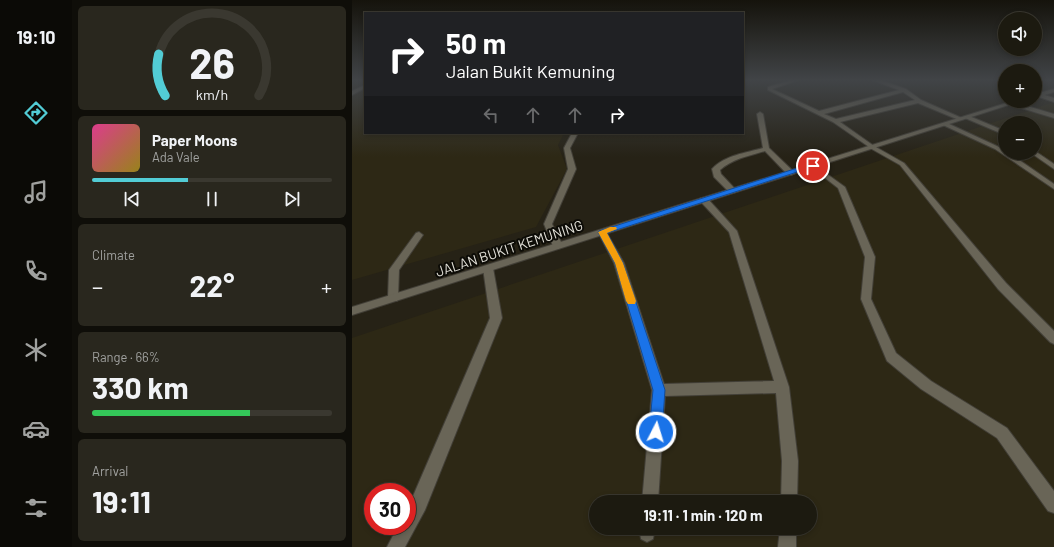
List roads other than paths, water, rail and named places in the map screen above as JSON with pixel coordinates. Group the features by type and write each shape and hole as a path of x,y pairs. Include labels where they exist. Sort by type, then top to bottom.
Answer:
{"street":[{"path":"804,106 835,121 872,147 902,164 1002,286 1054,339"},
{"path":"820,113 847,106"},
{"path":"835,121 900,106"},
{"path":"931,106 998,130"},
{"name":"JALAN BUKIT KEMUNING","path":"352,311 998,107"},
{"path":"1031,108 1054,116"},
{"path":"760,114 766,149 791,173"},
{"path":"945,124 997,148 1054,187"},
{"path":"558,246 548,224 572,169 567,148 575,134"},
{"path":"733,191 717,175 716,169 720,164 766,149"},
{"path":"1042,159 1054,167"},
{"path":"813,166 841,187 870,257 866,299 891,357 926,385 1002,433 1054,505"},
{"path":"704,200 733,231 782,387 790,461 788,495"},
{"path":"602,232 619,263 659,390 651,495"},
{"path":"393,298 394,270 419,235"},
{"path":"396,547 419,504 496,318 488,268"},
{"path":"659,390 782,387"},
{"path":"787,547 788,535"}]}
